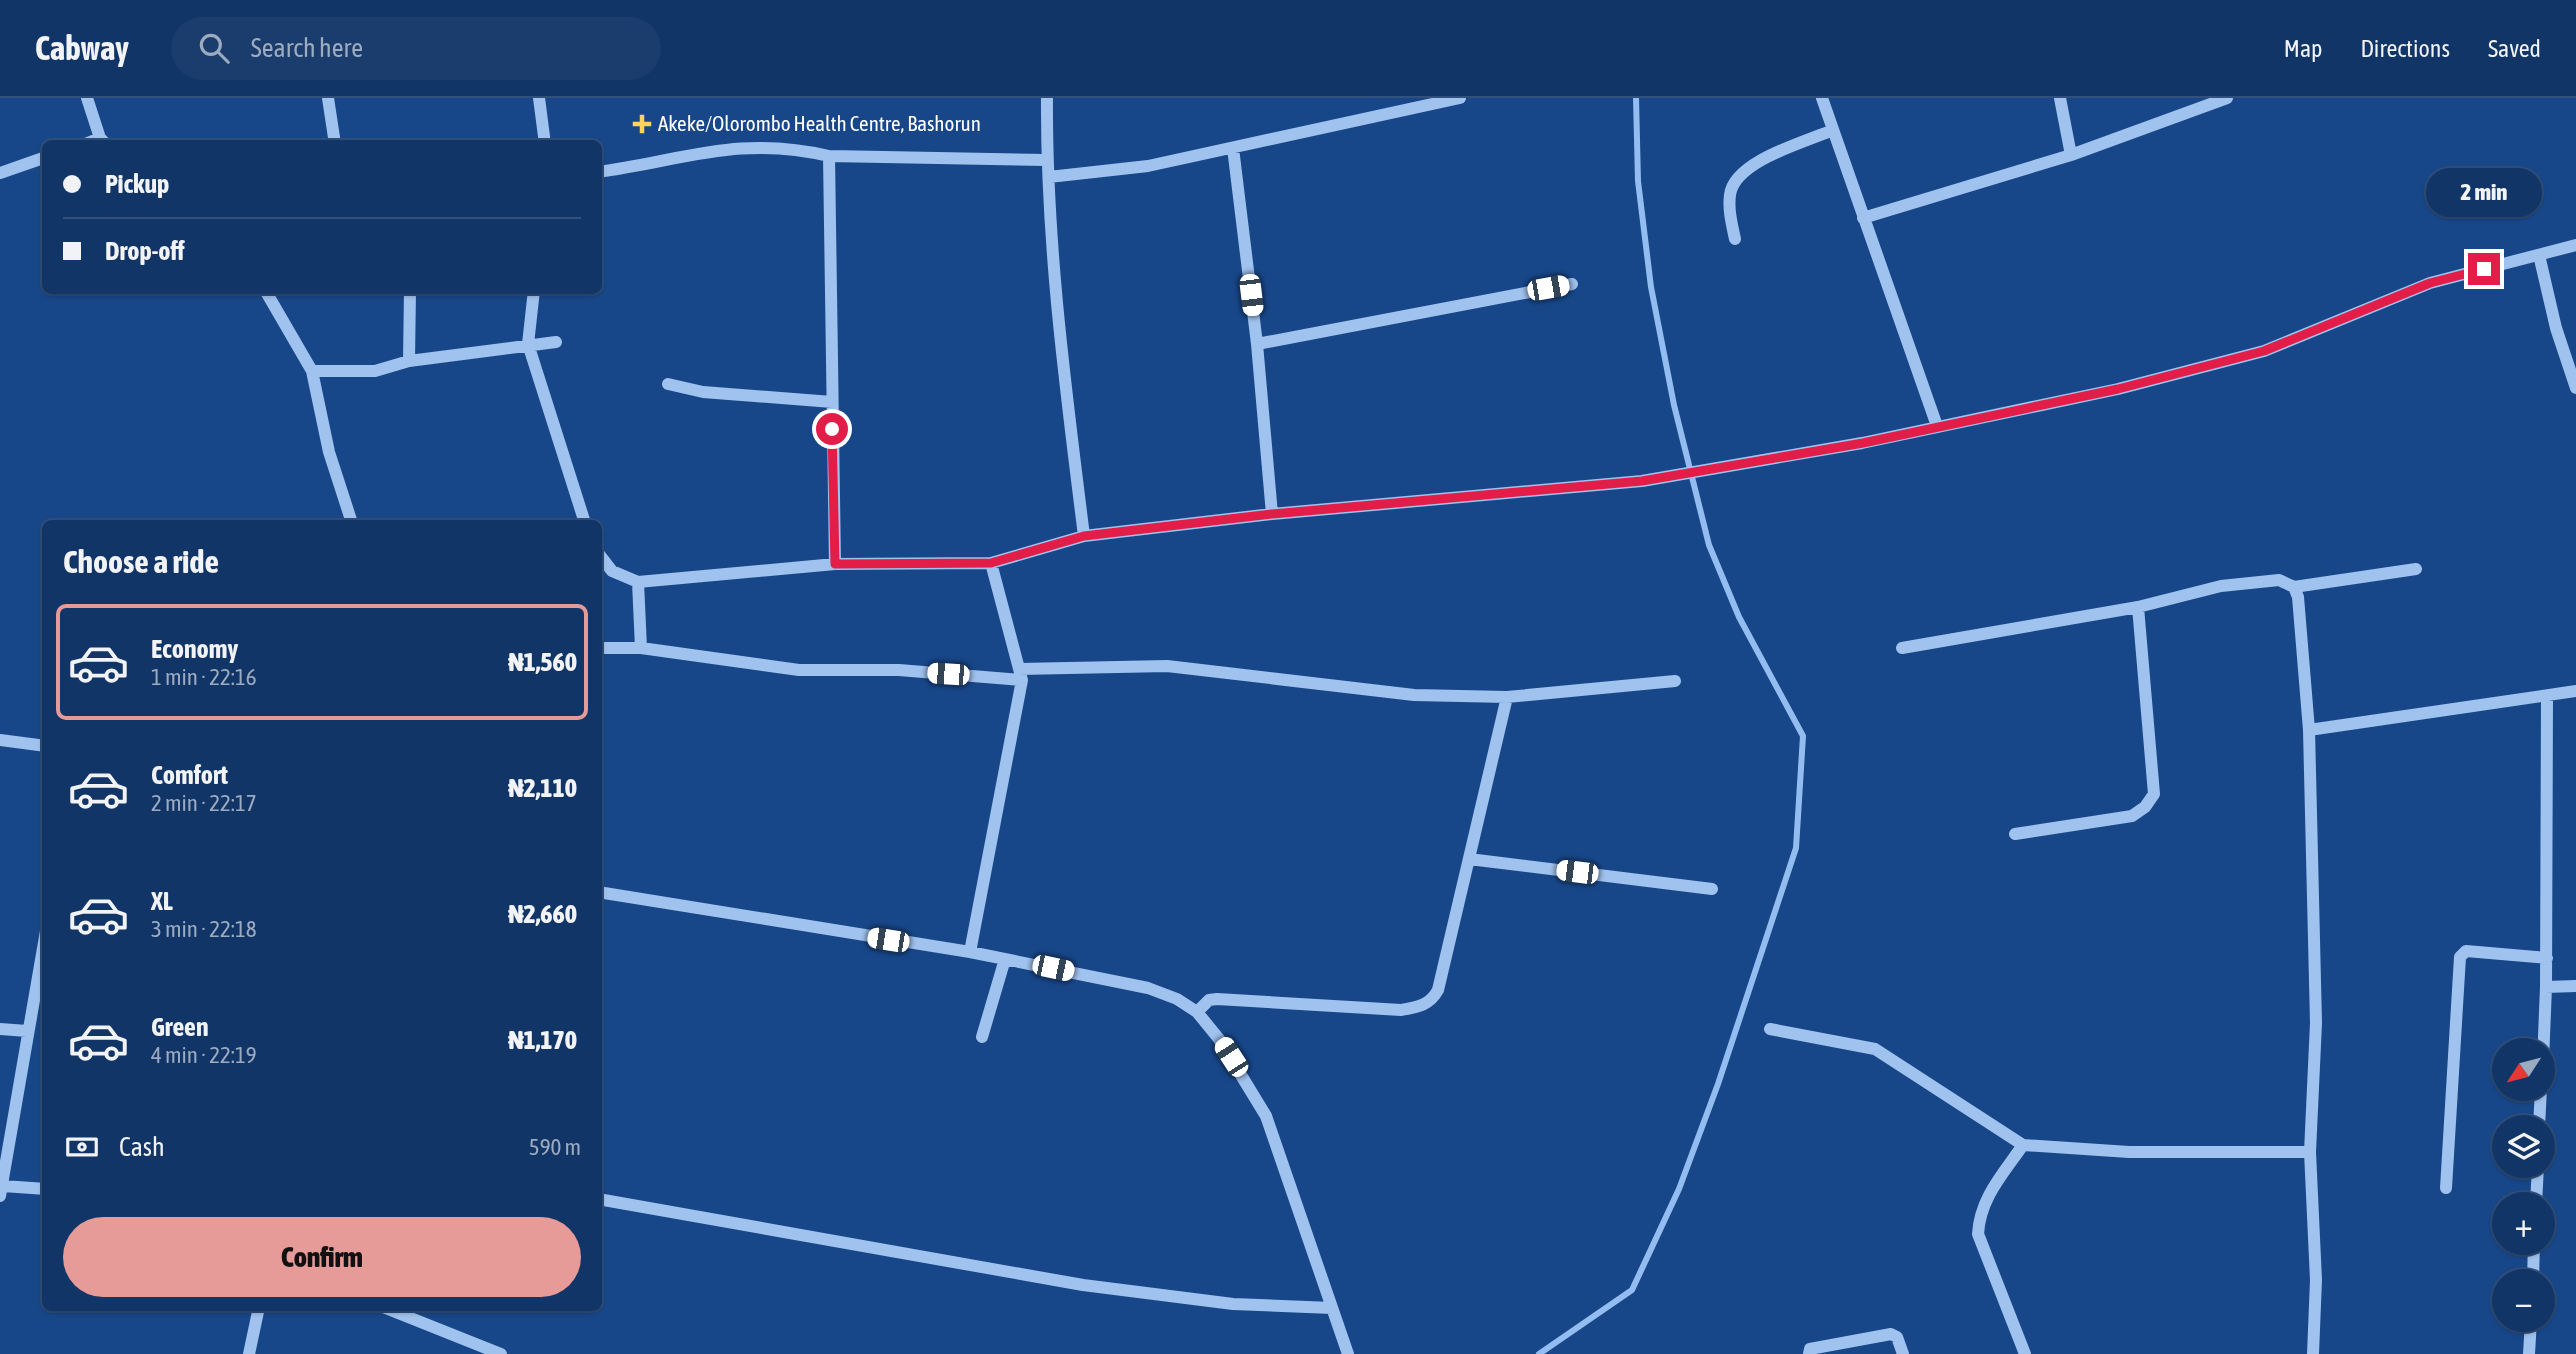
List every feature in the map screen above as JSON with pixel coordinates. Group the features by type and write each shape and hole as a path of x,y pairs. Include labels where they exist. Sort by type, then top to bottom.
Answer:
{"street":[{"path":"87,98 103,140"},
{"path":"328,98 334,140"},
{"path":"539,98 544,140"},
{"path":"1047,98 1046,160 1066,392 1084,536"},
{"path":"1049,177 1148,166 1460,98"},
{"path":"1822,98 1937,426"},
{"path":"2060,98 2071,155"},
{"path":"1863,218 2071,155 2227,98"},
{"path":"1735,239 1729,212 1730,192 1740,174 1759,161 1833,130"},
{"path":"602,171 736,147 795,148 829,156 1046,160"},
{"path":"1233,148 1257,344 1272,514"},
{"path":"829,156 835,564"},
{"path":"0,173 42,158"},
{"path":"602,559 612,571 638,582 835,564 991,563 1084,536 1272,514 1642,481 1863,443 2118,389 2264,351 2430,283 2576,245"},
{"path":"2539,255 2556,328 2576,388"},
{"path":"1257,344 1572,284"},
{"path":"267,294 312,371 329,452 351,520"},
{"path":"409,361 410,294"},
{"path":"534,294 528,344 584,520"},
{"path":"312,371 375,371 409,361 556,342"},
{"path":"668,384 716,393 832,402"},
{"path":"970,952 1021,675 991,563"},
{"path":"1902,649 2138,607 2221,586 2279,580 2294,587 2416,569"},
{"path":"638,582 641,648"},
{"path":"2294,587 2298,597 2309,730 2316,1023 2310,1152 2316,1280 2313,1354"},
{"path":"2015,834 2132,816 2145,807 2154,794 2138,607"},
{"path":"602,648 641,648 799,670 898,670 1021,675 1167,666 1414,695 1507,697 1675,681"},
{"path":"2309,730 2547,698 2576,691"},
{"path":"1197,1012 1209,1000 1217,999 1401,1010 1426,1004 1438,990 1507,697"},
{"path":"2544,1038 2547,958 2547,698"},
{"path":"0,740 42,745"},
{"path":"1469,859 1712,889"},
{"path":"602,893 970,952 1148,988 1177,999 1197,1012 1219,1039 1266,1116 1348,1354"},
{"path":"2446,1188 2460,957 2466,951 2547,958"},
{"path":"42,952 1,1191 42,1189"},
{"path":"982,1037 1005,959"},
{"path":"2546,987 2576,986"},
{"path":"0,1029 27,1031"},
{"path":"1770,1029 1875,1049 2023,1145 2129,1152 2310,1152"},
{"path":"2023,1145 1986,1198 1979,1217 1978,1234 2025,1354"},
{"path":"602,1200 1083,1285 1233,1304 1332,1308"},
{"path":"249,1354 257,1311"},
{"path":"392,1311 486,1351 501,1354"},
{"path":"2529,1354 2530,1332"},
{"path":"1809,1354 1810,1349 1891,1334 1897,1337 1903,1354"}],"waterway":[{"path":"1539,1354 1632,1290 1679,1189 1718,1084 1796,848 1803,736 1739,617 1709,545 1674,405 1651,287 1638,181 1636,98"}],"place":[{"name":"Akeke/Olorombo Health Centre, Bashorun","path":"642,124"}],"route":[{"path":"832,429 835,564 991,563 1084,536 1272,514 1642,481 1863,443 2118,389 2264,351 2346,315 2430,283 2484,269"}]}
